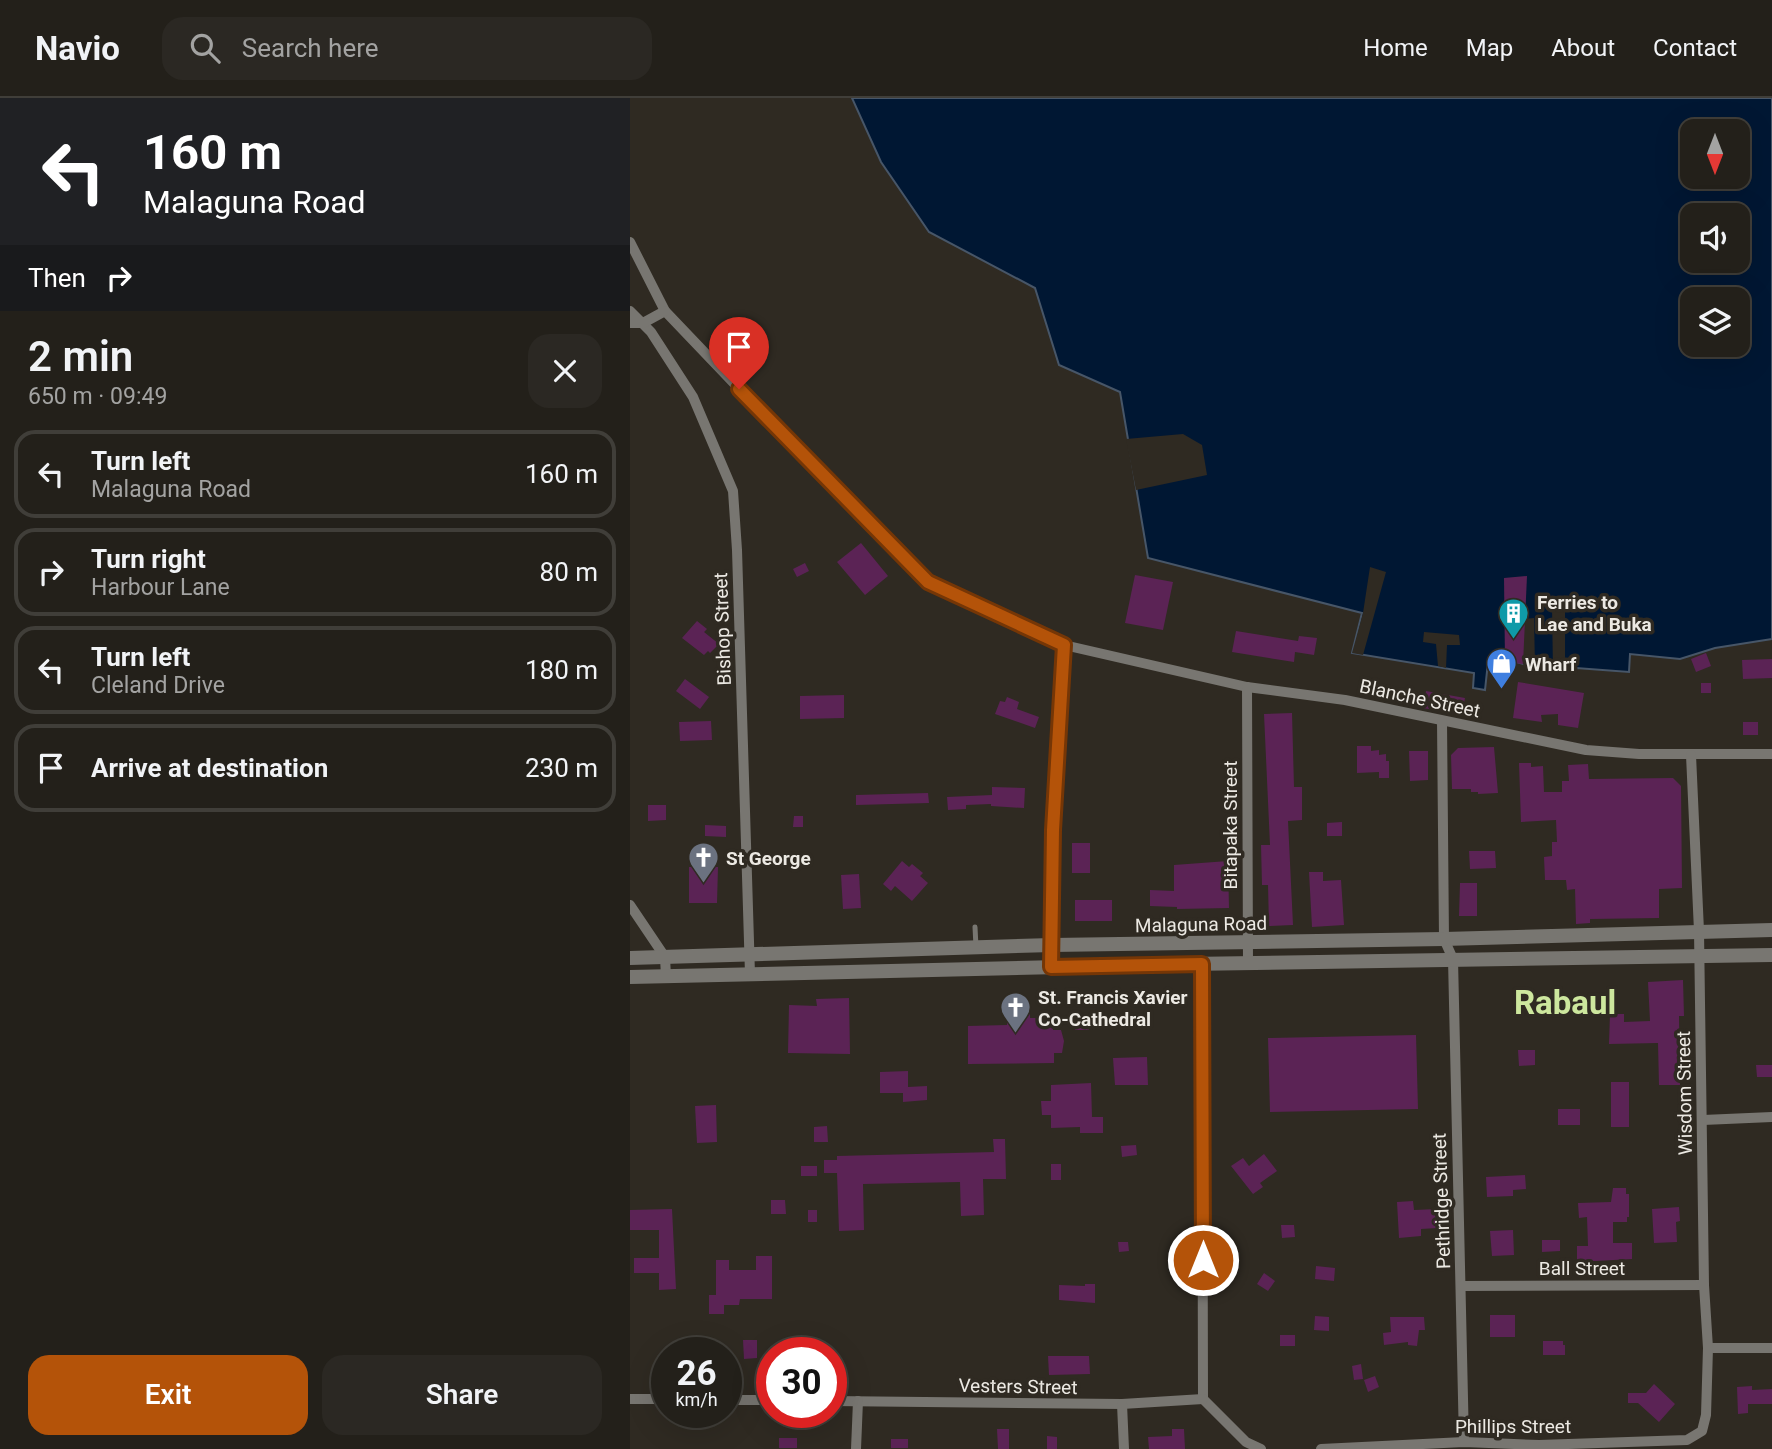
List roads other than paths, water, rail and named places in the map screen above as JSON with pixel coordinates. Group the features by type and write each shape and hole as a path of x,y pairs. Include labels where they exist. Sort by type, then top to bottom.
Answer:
{"street":[{"name":"Blanche Street","path":"630,242 665,311 928,582 1064,645 1247,687 1345,700 1586,750 1691,755 1772,754"},
{"name":"Bishop Street","path":"630,311 643,323 693,397 733,491 738,564 750,974"},
{"path":"630,323 643,323 665,311"},
{"path":"1051,967 1053,830 1064,645"},
{"name":"Bitapaka Street","path":"1247,687 1248,963"},
{"path":"1442,721 1444,939 1453,959"},
{"name":"Wisdom Street","path":"1691,755 1699,931 1704,1285 1709,1348 1706,1415 1702,1431"},
{"path":"630,905 665,957 666,977"},
{"name":"Malaguna Road","path":"630,958 1052,945 1444,939 1772,930"},
{"name":"Malaguna Road","path":"630,977 1453,959 1772,955"},
{"name":"Pethridge Street","path":"1453,959 1464,1442"},
{"path":"1202,964 1203,1399 1246,1441 1261,1449"},
{"path":"1703,1120 1772,1117"},
{"name":"Ball Street","path":"1461,1286 1704,1285"},
{"path":"1709,1348 1772,1348"},
{"path":"630,1399 651,1399"},
{"name":"Vesters Street","path":"847,1401 1122,1404 1203,1399"},
{"path":"856,1449 858,1401"},
{"path":"1122,1404 1124,1449"},
{"name":"Phillips Street","path":"1321,1449 1464,1442 1539,1445 1687,1440 1702,1431"}],"lane":[{"path":"975,927 976,947"}],"water":[{"path":"852,98 1772,98 1772,639 1715,648 1680,659 1630,654 1629,672 1576,668 1547,671 1513,661 1488,662 1485,690 1473,688 1474,673 1352,653 1362,613 1148,558 1120,392 1059,365 1035,288 929,232 881,162"}],"place":[{"name":"Ferries to Lae and Buka","path":"1514,640"},
{"name":"Wharf","path":"1502,691"},
{"name":"St George","path":"703,885"},
{"name":"St. Francis Xavier Co-Cathedral","path":"1015,1035"}],"district":[{"name":"Rabaul","path":"1565,1002"}]}
